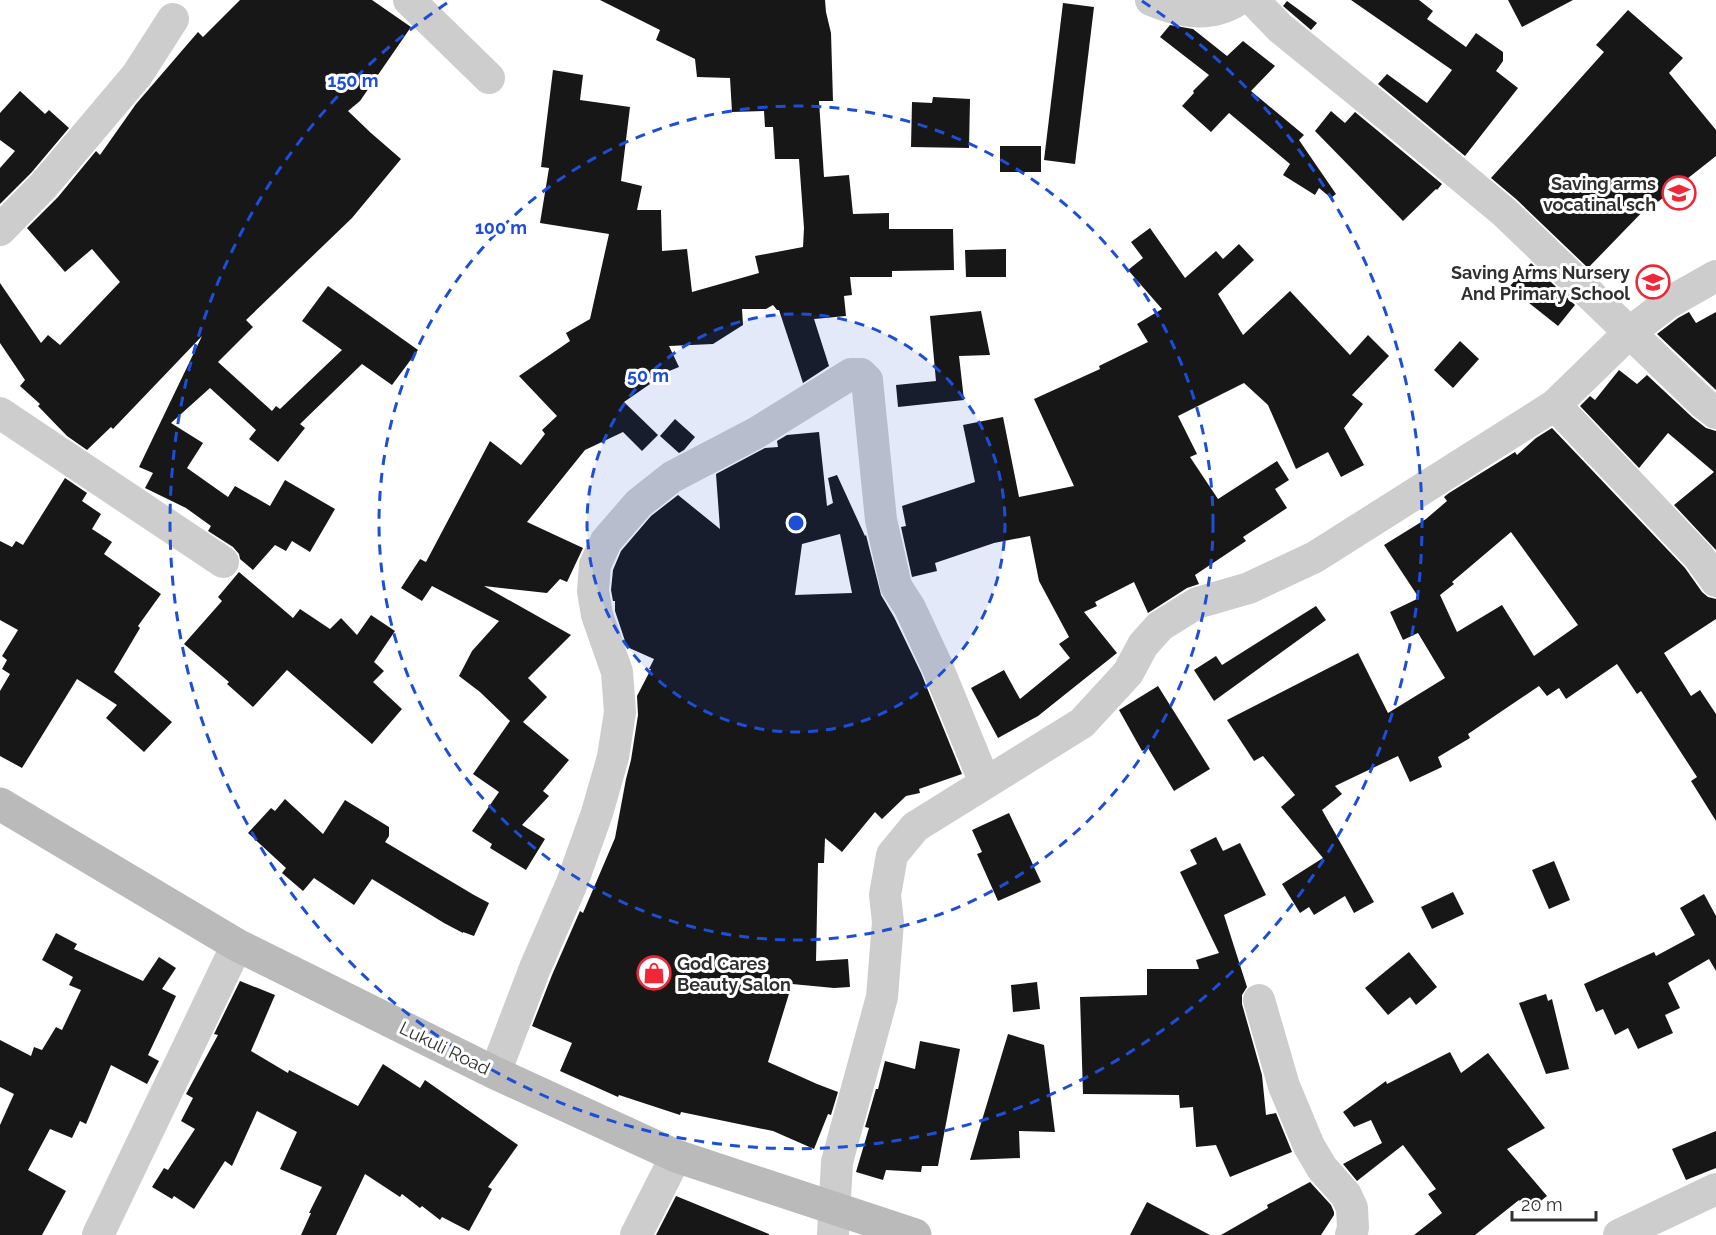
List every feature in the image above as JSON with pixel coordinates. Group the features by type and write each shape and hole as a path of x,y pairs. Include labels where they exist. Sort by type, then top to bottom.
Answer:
{"street":[{"path":"409,0 489,78"},
{"path":"1151,0 1170,8 1209,12 1228,7 1238,0"},
{"path":"1253,0 1280,28 1504,212 1703,403 1716,412"},
{"path":"0,230 44,184 138,75 173,19"},
{"path":"834,1222 837,1162 882,998 888,922 885,895 892,855 915,827 1082,723 1128,673 1143,645 1160,626 1197,603 1249,588 1315,557 1555,405 1629,333 1668,303 1716,276"},
{"path":"495,1073 535,968 573,883 613,757 620,712 617,672 597,615 593,591 595,565 606,541 639,503 672,477 756,433 851,374 861,374 867,380 881,520 896,586 910,608 985,783"},
{"path":"1555,405 1699,557 1716,581"},
{"path":"0,413 223,562"},
{"name":"Lukuli Road","path":"0,804 237,945 495,1073 676,1156 834,1222 915,1235"},
{"path":"98,1235 237,945"},
{"path":"1259,1000 1284,1086 1309,1146 1322,1168 1346,1195 1352,1208 1351,1235"},
{"path":"636,1235 676,1156"},
{"path":"1619,1235 1716,1189"}],"building":[{"path":"240,0 372,0 411,27 360,101 348,111 401,159 352,218 246,320 253,327 218,362 272,411 276,406 280,409 342,350 302,321 328,286 418,350 392,385 362,364 300,424 305,428 278,462 249,439 256,430 210,388 171,423 203,443 187,468 228,497 235,486 270,506 285,480 335,509 310,552 292,541 286,551 275,545 253,570 240,559 233,547 208,531 211,526 186,508 145,488 153,473 139,467 202,336 113,429 111,427 87,450 67,436 38,406 40,404 20,386 25,380 0,343 0,283 41,343 48,335 60,345 120,282 92,249 65,272 27,228 58,197 96,151 100,155 136,104 198,32 203,37"},
{"path":"600,0 825,0 831,33 833,101 819,101 824,177 849,175 853,214 889,213 889,229 953,229 954,270 892,271 892,277 850,277 852,295 844,296 846,316 814,319 829,366 803,383 779,310 773,305 766,309 742,309 743,325 713,344 669,346 679,367 647,380 650,384 624,402 658,435 642,451 623,432 585,450 527,522 583,548 567,582 560,579 547,593 484,586 571,635 528,678 547,697 523,722 569,760 543,791 549,796 522,825 545,839 526,870 490,848 492,844 472,831 499,792 473,774 510,721 480,692 459,676 472,651 499,621 432,586 422,601 401,588 420,559 426,562 490,441 521,465 545,434 542,430 557,416 519,376 570,341 566,333 590,319 609,234 540,223 549,168 541,167 553,70 583,75 580,100 630,107 621,181 642,186 637,210 661,210 662,251 687,249 692,292 759,273 755,256 803,247 804,228 799,159 775,159 773,127 765,127 764,111 732,112 730,78 697,77 695,59 656,40 660,30"},
{"path":"1351,0 1419,0 1433,11 1427,19 1466,47 1476,33 1503,52 1503,61 1496,71 1518,88 1465,156 1378,84 1387,74 1427,103 1452,70"},
{"path":"1508,0 1573,0 1522,27"},
{"path":"1287,1 1317,23 1311,30 1283,6"},
{"path":"1063,3 1094,7 1075,164 1044,160"},
{"path":"1628,10 1683,58 1669,73 1716,130 1716,156 1654,205 1652,202 1588,268 1491,178 1604,52 1596,45"},
{"path":"1170,25 1193,29 1227,56 1243,41 1275,66 1251,91 1304,135 1299,140 1336,194 1331,198 1319,188 1315,195 1283,175 1290,164 1229,113 1211,132 1182,106 1209,75 1160,37"},
{"path":"20,91 45,114 49,110 69,128 31,173 0,204 0,168 15,151 0,140 0,113"},
{"path":"933,97 970,99 969,148 911,147 912,102 932,103"},
{"path":"1331,111 1345,123 1355,112 1442,184 1403,221 1315,131"},
{"path":"1000,146 1041,146 1041,172 1000,172"},
{"path":"1150,228 1185,278 1216,251 1223,259 1239,244 1254,260 1218,294 1243,335 1290,291 1350,355 1368,335 1389,356 1352,395 1363,404 1344,428 1364,465 1341,477 1328,452 1296,469 1268,405 1244,383 1178,416 1197,454 1190,457 1218,499 1277,461 1289,480 1275,489 1287,508 1243,537 1246,541 1195,575 1199,584 1187,588 1148,613 1134,582 1095,602 1097,606 1084,612 1117,653 1038,716 998,738 971,688 1004,670 1020,699 1070,658 1059,644 1069,637 1039,581 1030,536 994,543 935,563 937,571 912,577 901,527 906,526 902,506 975,482 963,425 1003,417 1019,497 1074,486 1034,399 1100,369 1099,366 1148,342 1137,324 1162,309 1128,270 1143,258 1131,242"},
{"path":"1006,249 1006,277 966,277 965,250"},
{"path":"1531,263 1575,305 1558,326 1509,287"},
{"path":"981,311 990,355 959,356 964,400 898,407 896,385 936,381 930,316"},
{"path":"1689,312 1696,323 1716,312 1716,390 1657,334"},
{"path":"1460,341 1479,359 1453,388 1434,370"},
{"path":"1619,370 1637,384 1647,375 1692,417 1706,428 1716,431 1716,550 1674,505 1714,472 1668,433 1639,468 1580,406 1590,396 1595,400"},
{"path":"675,419 695,437 679,453 660,436"},
{"path":"1552,428 1685,568 1702,592 1716,599 1716,619 1664,653 1691,696 1700,690 1716,714 1716,821 1691,781 1697,777 1641,691 1637,694 1617,664 1566,699 1559,688 1547,696 1539,686 1468,734 1470,738 1438,757 1442,767 1410,782 1398,756 1335,786 1342,794 1322,810 1374,902 1354,913 1345,896 1314,915 1309,907 1300,913 1282,884 1323,858 1281,807 1295,795 1263,756 1254,761 1227,720 1358,653 1388,713 1445,678 1418,633 1403,640 1390,612 1419,598 1384,545 1426,519 1447,501 1444,497 1449,493 1515,452 1517,455 1536,438","holes":["1511,532 1578,625 1534,656 1502,605 1457,632 1440,595"]},
{"path":"819,432 827,506 833,503 828,478 837,475 866,535 881,595 921,673 962,774 919,789 920,793 906,796 882,819 875,812 842,852 825,838 824,863 818,863 816,961 848,959 850,987 834,988 792,984 768,1062 838,1092 831,1115 828,1114 814,1149 773,1131 681,1112 680,1115 619,1095 618,1097 560,1071 572,1043 532,1026 580,911 583,913 615,838 638,715 637,696 654,659 627,647 615,611 615,601 613,601 611,590 613,570 621,551 651,516 678,495 720,529 716,474 765,448 778,447 777,441 787,435","holes":["840,534 852,593 795,595 802,544"]},
{"path":"65,478 87,493 82,501 101,514 92,529 112,542 104,554 161,594 138,626 140,628 114,672 172,722 144,752 106,718 117,705 77,679 22,768 0,756 0,691 10,674 2,669 7,660 2,656 18,630 0,620 0,541 12,547 16,541 23,545"},
{"path":"239,572 293,618 300,609 330,629 341,618 357,635 371,615 395,631 374,662 384,671 373,682 402,709 372,744 287,670 253,707 227,684 229,682 184,644 222,601 218,597"},
{"path":"1316,606 1326,620 1214,701 1194,670 1216,656 1222,665"},
{"path":"1158,686 1210,769 1174,791 1148,748 1142,751 1119,710"},
{"path":"285,799 323,834 345,800 389,827 389,836 385,842 489,903 474,936 444,923 372,879 354,905 314,878 303,891 282,873 286,868 248,833 271,808 275,811"},
{"path":"1009,813 1041,882 998,901 977,854 982,852 972,830"},
{"path":"1216,837 1223,851 1240,843 1266,895 1224,915 1247,987 1242,995 1242,1004 1262,1075 1266,1115 1276,1113 1292,1152 1230,1177 1216,1145 1196,1147 1193,1107 1180,1108 1179,1095 1083,1094 1080,997 1147,995 1147,969 1199,969 1196,960 1219,953 1180,872 1197,864 1190,850"},
{"path":"1554,861 1570,900 1549,909 1532,870"},
{"path":"1453,892 1464,914 1432,929 1421,907"},
{"path":"1704,894 1716,916 1716,971 1709,959 1668,983 1680,1008 1665,1015 1673,1033 1638,1049 1628,1028 1615,1035 1603,1009 1596,1012 1584,984 1654,952 1656,956 1695,935 1680,908"},
{"path":"56,933 77,944 74,949 143,981 159,957 176,968 162,989 176,996 148,1055 159,1061 147,1084 111,1065 86,1124 80,1121 72,1138 50,1129 28,1170 66,1191 42,1235 0,1235 0,1125 14,1094 0,1087 0,1040 31,1056 34,1047 42,1050 56,1027 62,1030 81,990 69,985 73,977 42,960"},
{"path":"1409,952 1437,987 1416,1005 1410,997 1388,1015 1365,988"},
{"path":"240,981 275,995 251,1051 288,1073 289,1070 358,1106 383,1064 420,1088 425,1080 518,1145 488,1187 492,1189 469,1231 442,1217 440,1220 422,1206 420,1208 402,1194 400,1197 365,1174 336,1235 301,1235 322,1187 280,1169 297,1132 257,1111 232,1166 225,1161 194,1209 174,1196 172,1199 152,1187 164,1168 168,1170 195,1129 181,1121 193,1098 186,1094 218,1035 214,1034"},
{"path":"1037,982 1040,1009 1013,1012 1011,985"},
{"path":"1546,994 1548,1001 1552,999 1569,1069 1546,1074 1519,1003"},
{"path":"1008,1034 1044,1045 1055,1132 1019,1131 1020,1158 970,1160"},
{"path":"920,1041 960,1049 938,1166 922,1166 921,1172 886,1170 883,1180 856,1172 869,1128 865,1127 885,1061 915,1069"},
{"path":"1450,1052 1461,1073 1488,1053 1545,1128 1507,1149 1547,1196 1528,1211 1519,1200 1475,1235 1414,1235 1442,1213 1428,1194 1436,1189 1403,1145 1357,1181 1343,1164 1382,1143 1371,1120 1354,1127 1343,1112 1386,1081 1387,1084"},
{"path":"1716,1131 1716,1168 1686,1180 1672,1149"},
{"path":"1310,1182 1331,1205 1334,1212 1321,1235 1221,1235 1268,1208 1267,1205"},
{"path":"676,1196 769,1234 769,1235 656,1235"},
{"path":"1147,1202 1210,1235 1130,1235"}],"place":[{"name":"Saving arms vocatinal sch","path":"1679,193"},
{"name":"Saving Arms Nursery And Primary School","path":"1653,282"},
{"name":"God Cares Beauty Salon","path":"654,973"}]}
